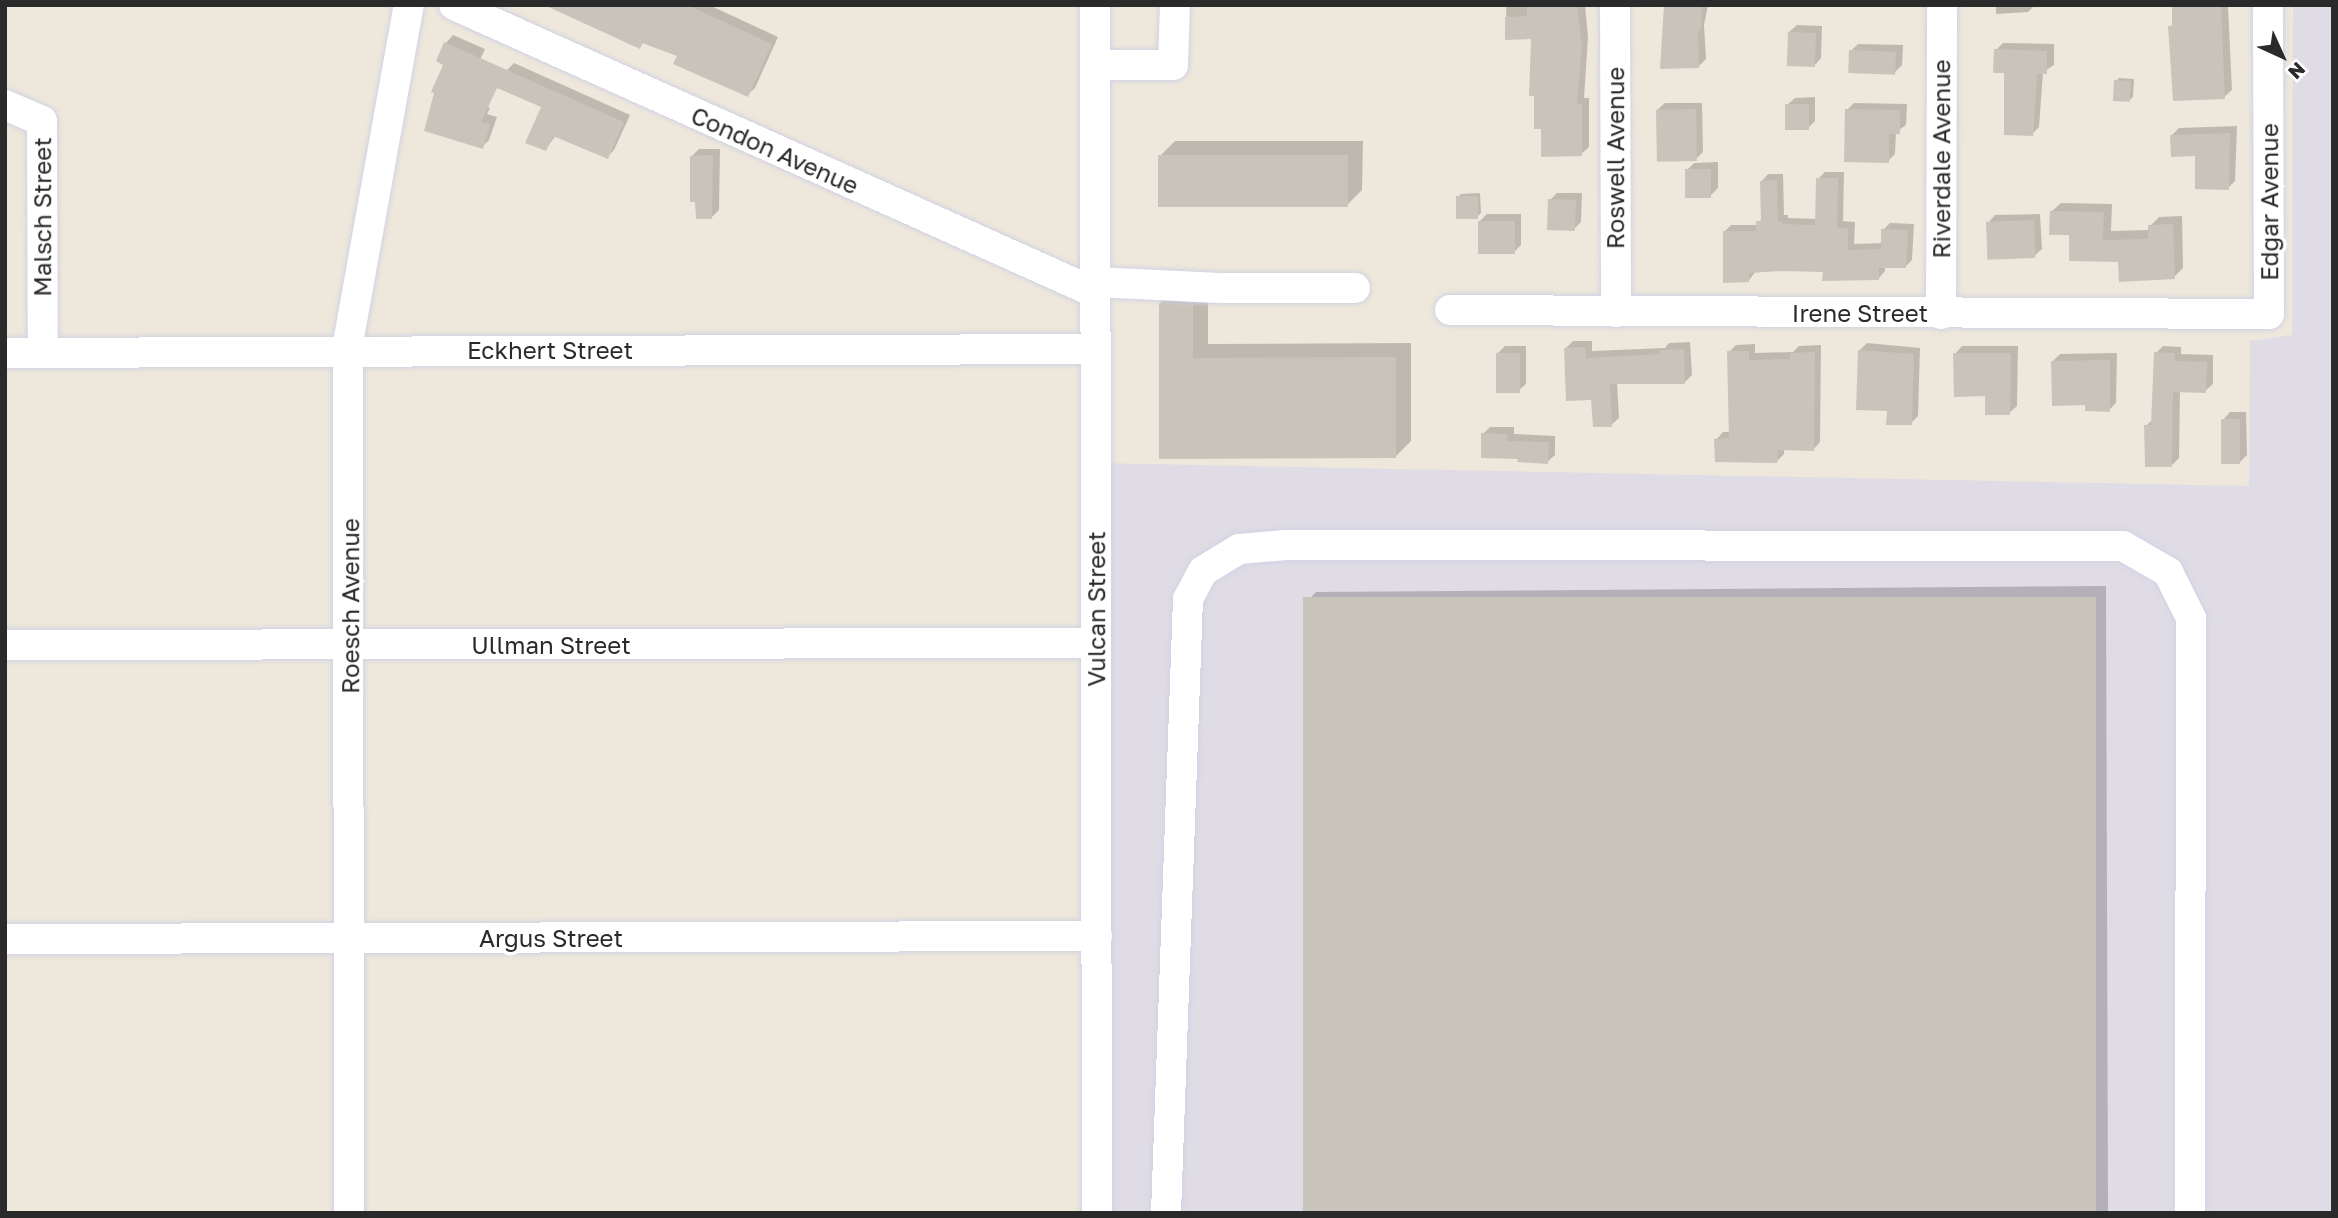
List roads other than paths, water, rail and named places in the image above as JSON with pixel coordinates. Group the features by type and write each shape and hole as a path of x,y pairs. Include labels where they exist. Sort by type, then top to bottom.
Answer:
{"street":[{"name":"Roesch Avenue","path":"349,1213 351,939 348,351 409,5"},
{"name":"Condon Avenue","path":"454,5 1096,288"},
{"name":"Vulcan Street","path":"1095,5 1097,1213"},
{"path":"1095,65 1173,65 1175,5"},
{"name":"Roswell Avenue","path":"1615,5 1616,312"},
{"name":"Riverdale Avenue","path":"1941,314 1942,5"},
{"name":"Edgar Avenue","path":"2268,5 2269,314"},
{"name":"Malsch Street","path":"5,105 42,121 43,353"},
{"path":"1096,288 1355,289"},
{"name":"Irene Street","path":"1450,310 2269,314"},
{"name":"Eckhert Street","path":"5,353 1096,349"},
{"path":"1166,1213 1188,599 1203,571 1239,549 1286,545 2123,546 2168,572 2191,618 2190,1213"},
{"name":"Ullman Street","path":"5,645 1096,643"},
{"name":"Argus Street","path":"5,939 1097,936"}]}
